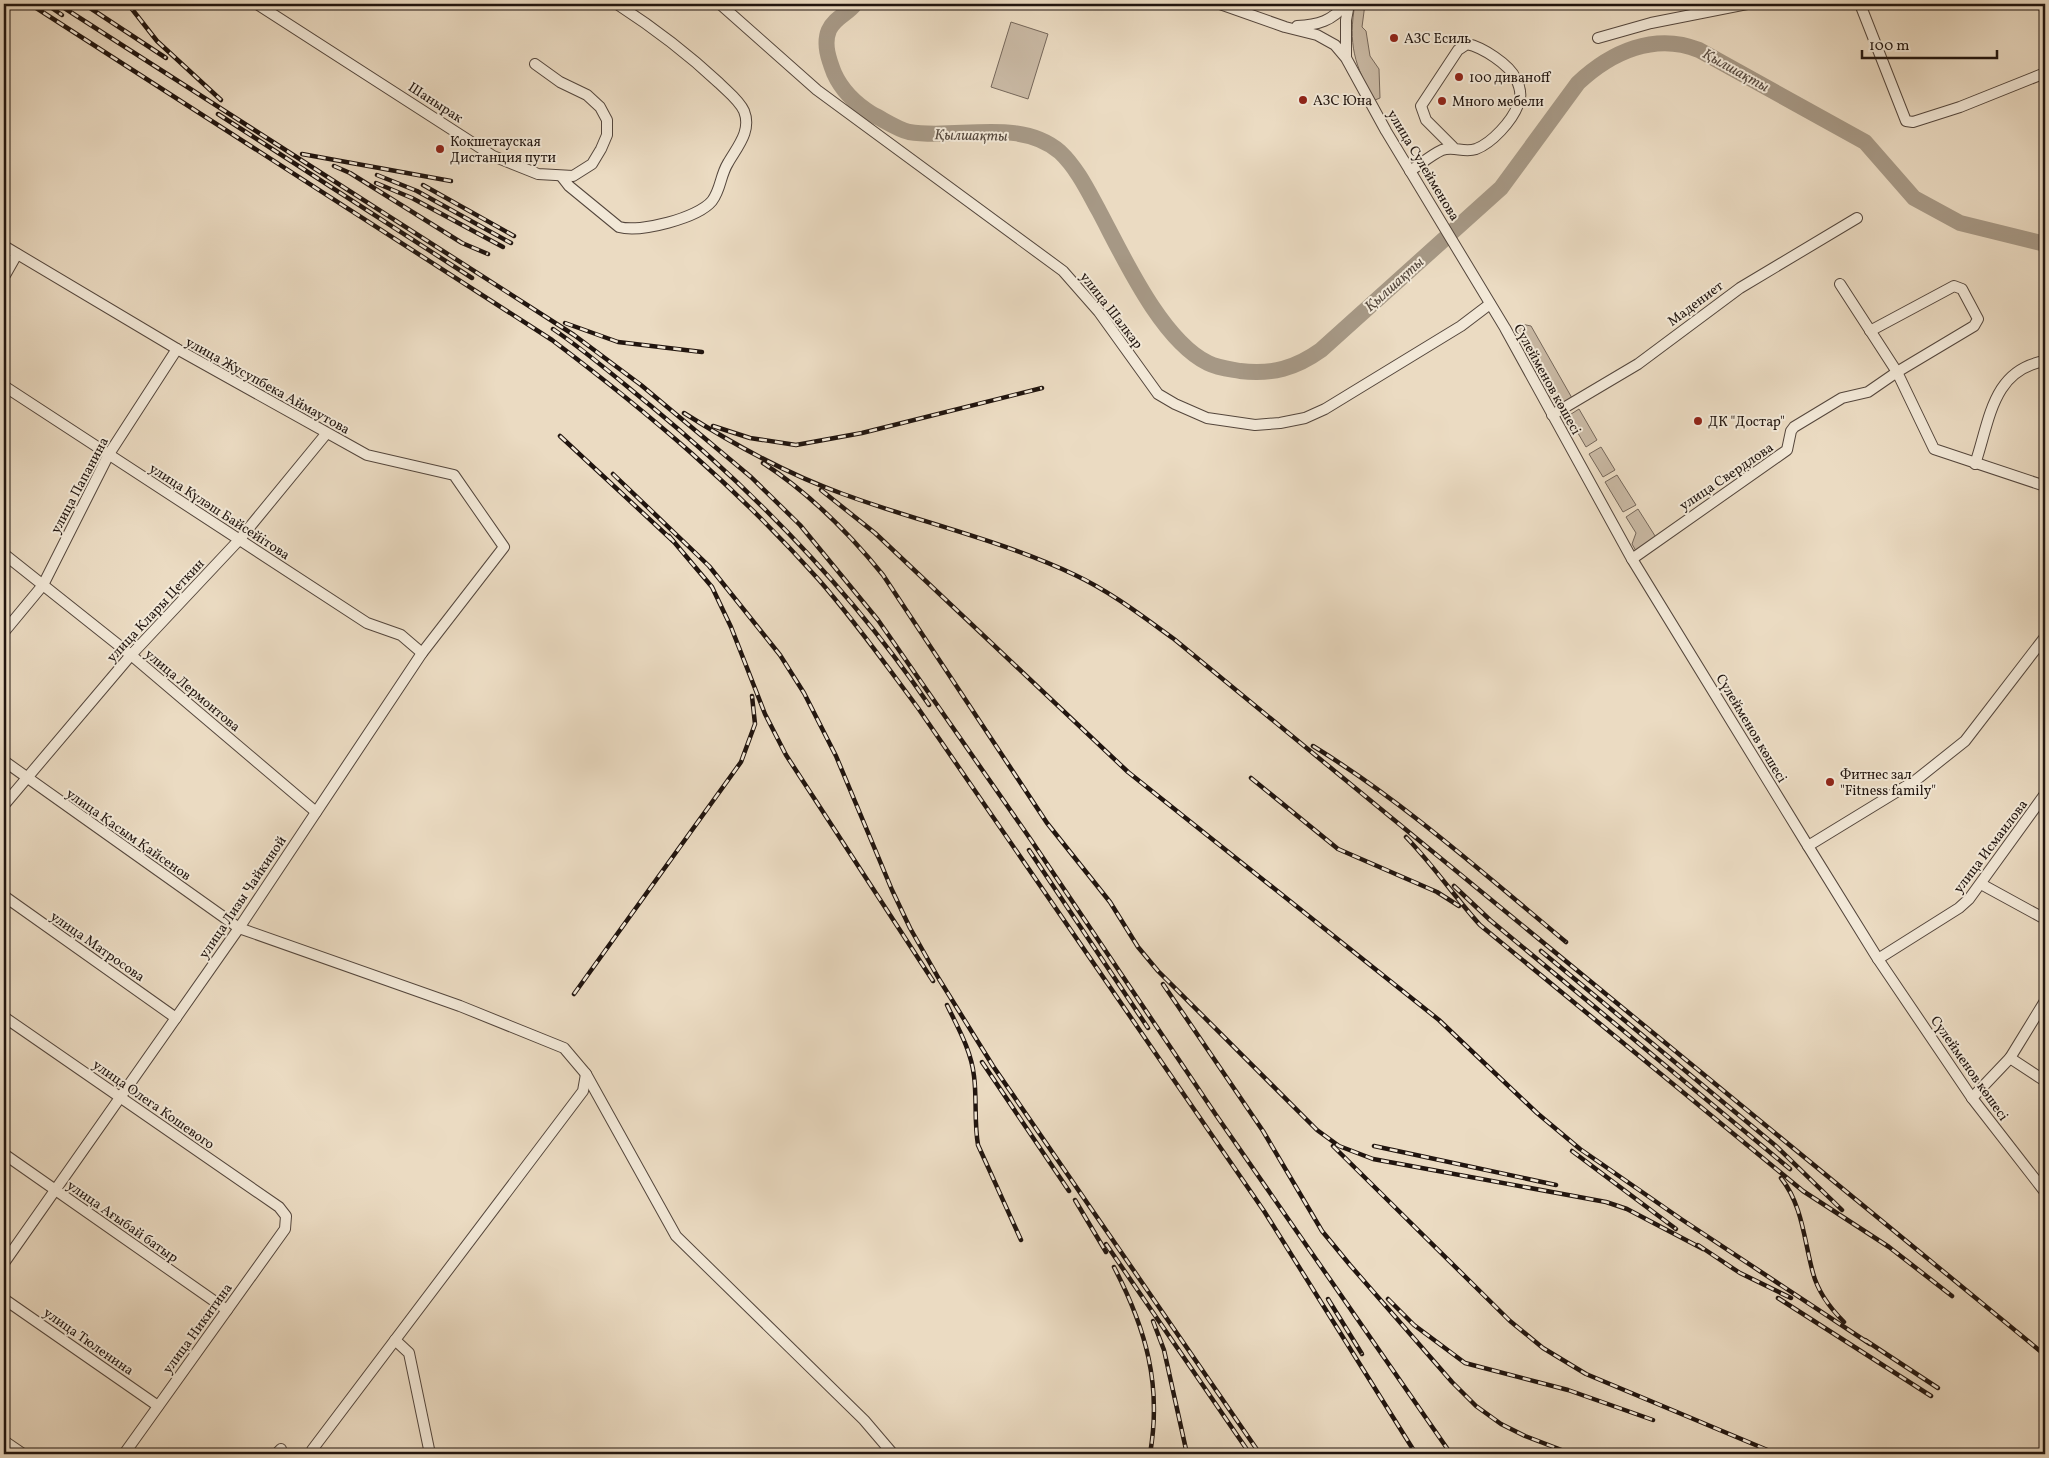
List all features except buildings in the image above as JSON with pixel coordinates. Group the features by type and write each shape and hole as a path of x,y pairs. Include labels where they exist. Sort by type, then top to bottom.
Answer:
{"street":[{"name":"Шанырак","path":"257,4 493,156 523,170 562,177 580,173 592,164 601,149 607,135 607,120 600,107 587,95 560,82 535,64"},
{"path":"562,177 569,186 619,227 634,229 680,218 702,210 712,201 720,189 723,171 745,133 745,115 736,100 687,53 661,32 617,4"},
{"name":"улица Шалкар","path":"720,4 817,90 1063,270 1099,312 1158,394 1206,418 1255,425 1280,423 1304,418 1325,409 1461,326 1490,304"},
{"path":"1220,4 1285,27 1317,35 1328,41 1346,58"},
{"path":"1285,27 1308,26 1327,21 1347,4"},
{"path":"1346,58 1347,4"},
{"path":"1598,38 1651,23 1747,4"},
{"path":"1860,4 1906,121 1913,122 1960,107 2045,73"},
{"path":"2043,4 2045,10"},
{"path":"1410,171 1434,154 1453,147 1470,150 1488,142 1497,134 1513,113 1520,96 1515,77 1509,70 1481,50 1467,44 1458,50 1421,106 1426,120 1453,147"},
{"name":"улица Сулейменова","path":"1346,58 1410,171 1464,260"},
{"name":"Мадениет","path":"1552,414 1638,364 1740,288 1857,218"},
{"name":"улица Жусупбека Аймаутова","path":"4,246 176,350 367,455 454,474 504,547"},
{"path":"4,277 17,254"},
{"name":"Сүлейменов көшесі","path":"1464,260 1632,559 1878,959 1972,1098 2045,1192"},
{"path":"1840,284 1897,372 1934,449 2045,486"},
{"name":"улица Свердлова","path":"1632,559 1787,450 1791,431 1794,427 1842,398 1868,392 1978,322 1977,316 1962,289 1954,286 1870,331"},
{"name":"улица Папанина","path":"4,632 43,585 109,454 176,350"},
{"path":"1975,464 2002,385 2021,368 2045,361"},
{"name":"улица Күләш Байсейітова","path":"4,386 366,623 401,635 422,653"},
{"name":"улица Клары Цеткин","path":"4,805 131,655 239,540 326,434"},
{"name":"улица Лизы Чайкиной","path":"4,1263 239,928 422,653 504,547"},
{"name":"улица Лермонтова","path":"4,554 131,655 316,812"},
{"path":"1808,846 1916,780 1965,741 2045,637"},
{"name":"улица Қасым Қайсенов","path":"4,761 239,928 460,1006 564,1048 586,1074 676,1236 864,1420 893,1454"},
{"name":"улица Исмаилова","path":"1878,959 1959,908 1981,884 2045,794"},
{"path":"1981,884 2045,919"},
{"name":"улица Матросова","path":"4,896 176,1018"},
{"path":"1972,1098 2010,1058 2045,1001"},
{"name":"улица Олега Кошевого","path":"4,1017 279,1207 286,1216"},
{"path":"2010,1058 2045,1081"},
{"path":"312,1450 583,1091 586,1074"},
{"name":"улица Ағыбай батыр","path":"4,1154 227,1310"},
{"name":"улица Никитина","path":"124,1454 285,1229 286,1216"},
{"name":"улица Тюленина","path":"4,1299 158,1406"},
{"path":"394,1340 409,1352 430,1454"},
{"path":"4,1441 22,1454"}],"shaded area":[{"path":"1355,4 1365,4 1362,27 1366,31 1370,56 1379,69 1380,98 1375,100 1362,76 1355,54 1352,30"},
{"path":"1011,22 1048,34 1028,99 991,87"},
{"path":"1521,324 1531,326 1572,398 1557,407 1515,330"},
{"path":"1579,409 1597,440 1586,447 1568,416"},
{"path":"1601,447 1615,470 1603,477 1589,454"},
{"path":"1617,475 1636,505 1623,512 1605,482"},
{"path":"1638,509 1657,539 1636,551 1632,544 1636,533 1626,517"}],"waterway":[{"name":"Қылшақты","path":"855,4 829,30 827,46 834,73 841,86 860,106 895,127 909,132 927,134 1007,132 1026,135 1044,141 1060,152 1082,180 1132,273 1159,317 1191,352 1208,363 1224,368 1252,372 1273,371 1293,366 1321,350 1501,188 1578,83 1605,62 1619,54 1650,44 1683,45 1699,50 1865,142 1914,198 1960,223 2045,244"}],"railway":[{"path":"30,4 552,340 624,396 692,453 788,546 845,611 918,708 1264,1211 1416,1454"},
{"path":"46,4 62,15"},
{"path":"58,4 574,335 641,385 751,477 800,525 878,620 1031,840 1216,1115 1451,1454"},
{"path":"84,4 166,58"},
{"path":"128,4 157,41 221,100"},
{"path":"218,114 472,278"},
{"path":"302,154 451,181"},
{"path":"334,166 350,173 462,243 488,254"},
{"path":"377,175 417,191 511,243"},
{"path":"376,183 412,198 503,247"},
{"path":"423,185 514,236"},
{"path":"565,323 618,342 702,352"},
{"path":"553,329 591,357 690,439 765,509 801,546 868,623 929,705"},
{"path":"713,426 750,438 796,445 862,433 1042,388"},
{"path":"684,413 741,447 801,477 872,504 989,541 1047,563 1088,582 1138,613 1174,639 2045,1355"},
{"path":"560,436 673,541"},
{"path":"763,463 828,514 883,575 1047,823 1110,902 1138,947 1158,971 1317,1130 1339,1146 1373,1159 1606,1202 1627,1209 1703,1249"},
{"path":"613,474 709,566 780,655 804,693 836,756 892,890 910,928 939,979 993,1066 1260,1454"},
{"path":"821,490 875,533 1128,772 1439,1020 1537,1113 1580,1149 1681,1219 1870,1344"},
{"path":"669,536 712,587 731,627 765,714 786,755 933,981"},
{"path":"574,994 741,762 755,724 752,696"},
{"path":"1313,746 1347,768 1411,815 1566,942"},
{"path":"1251,778 1338,849 1437,892 1459,906"},
{"path":"1406,837 1480,925 1803,1191 1889,1247 1952,1296"},
{"path":"1029,850 1148,1028"},
{"path":"1454,886 1490,920 1790,1169"},
{"path":"1541,951 1776,1146 1842,1210"},
{"path":"1163,984 1263,1131 1322,1231 1350,1265 1452,1382 1476,1406 1501,1424 1525,1436 1572,1454"},
{"path":"947,1005 963,1039 972,1066 975,1085 978,1145 1021,1240"},
{"path":"982,1062 1069,1191"},
{"path":"1333,1146 1510,1321 1543,1348 1586,1374 1777,1454"},
{"path":"1374,1146 1556,1185"},
{"path":"1572,1151 1676,1229"},
{"path":"1781,1178 1794,1200 1818,1287 1829,1305 1844,1322"},
{"path":"1075,1200 1106,1252"},
{"path":"1106,1244 1250,1454"},
{"path":"1698,1245 1740,1273 1791,1298"},
{"path":"1114,1267 1135,1313 1143,1335 1148,1358 1154,1404 1150,1454"},
{"path":"1778,1298 1931,1396"},
{"path":"1328,1299 1362,1354"},
{"path":"1388,1299 1414,1325 1465,1363 1568,1390 1653,1420"},
{"path":"1153,1321 1164,1350 1187,1454"},
{"path":"1865,1340 1938,1388"}],"place":[{"name":"АЗС Есиль","path":"1394,38"},
{"name":"100 диваноff","path":"1459,77"},
{"name":"АЗС Юна","path":"1303,100"},
{"name":"Много мебели","path":"1442,101"},
{"name":"Кокшетауская Дистанция пути","path":"440,149"},
{"name":"ДК \"Достар\"","path":"1698,421"},
{"name":"Фитнес зал \"Fitness family\"","path":"1830,782"}]}
